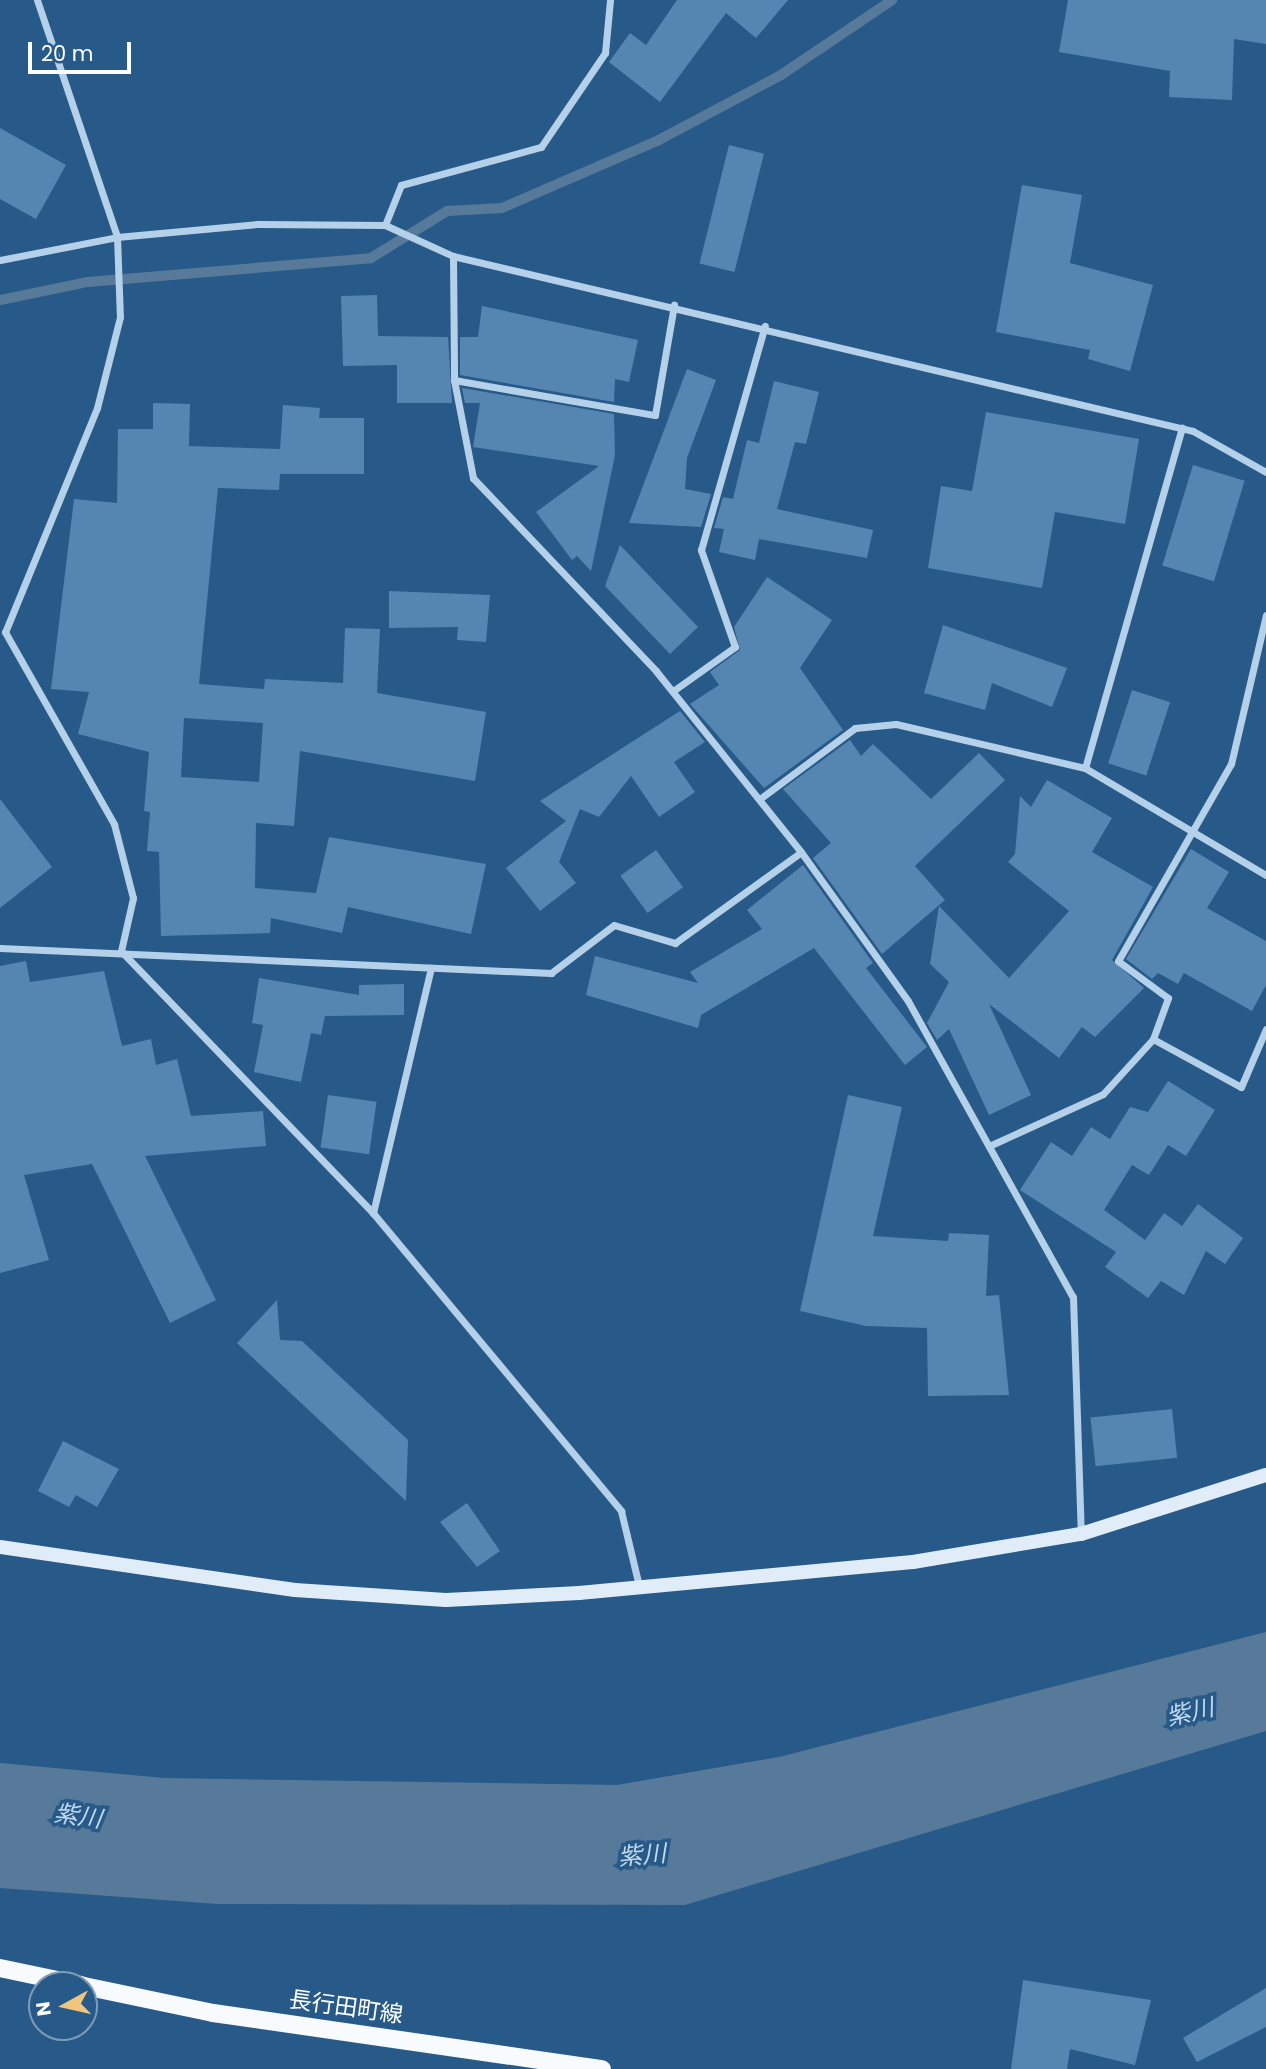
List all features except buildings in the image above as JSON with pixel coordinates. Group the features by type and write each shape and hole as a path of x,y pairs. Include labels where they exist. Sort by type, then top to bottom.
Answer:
{"main road":[{"name":"長行田町線","path":"0,1968 28,1974"},
{"name":"長行田町線","path":"98,1988 213,2013 602,2069"}],"street":[{"path":"37,0 117,237 120,317 97,408 5,632 114,824 132,898 121,951"},
{"path":"385,225 401,185 541,147 605,53 610,0"},
{"path":"0,260 117,237 258,224 385,225 453,256 765,326 1182,428 1266,472"},
{"path":"453,256 454,380 473,478 673,691 761,798 801,852 908,1001 1073,1297 1081,1534"},
{"path":"454,380 655,415 674,305"},
{"path":"673,691 735,647 701,550 765,326"},
{"path":"1085,768 1182,428"},
{"path":"989,1146 1103,1094 1153,1039 1168,998 1118,961 1231,764 1266,615"},
{"path":"761,798 855,728 896,724 1085,768 1266,875"},
{"path":"0,948 121,951 551,974 614,925 674,943 801,852"},
{"path":"121,951 373,1213 621,1511 639,1586"},
{"path":"373,1213 431,968"},
{"path":"1153,1039 1241,1087 1266,1029"},
{"path":"0,1547 295,1590 446,1600 913,1562 1081,1534 1266,1475"}],"water":[{"name":"紫川","path":"1266,1632 1266,1731 685,1905 218,1904 0,1888 0,1763 164,1778 617,1785 779,1757"}],"waterway":[{"path":"0,300 88,282 371,258 447,211 502,208 657,141 781,75 892,0"}]}
